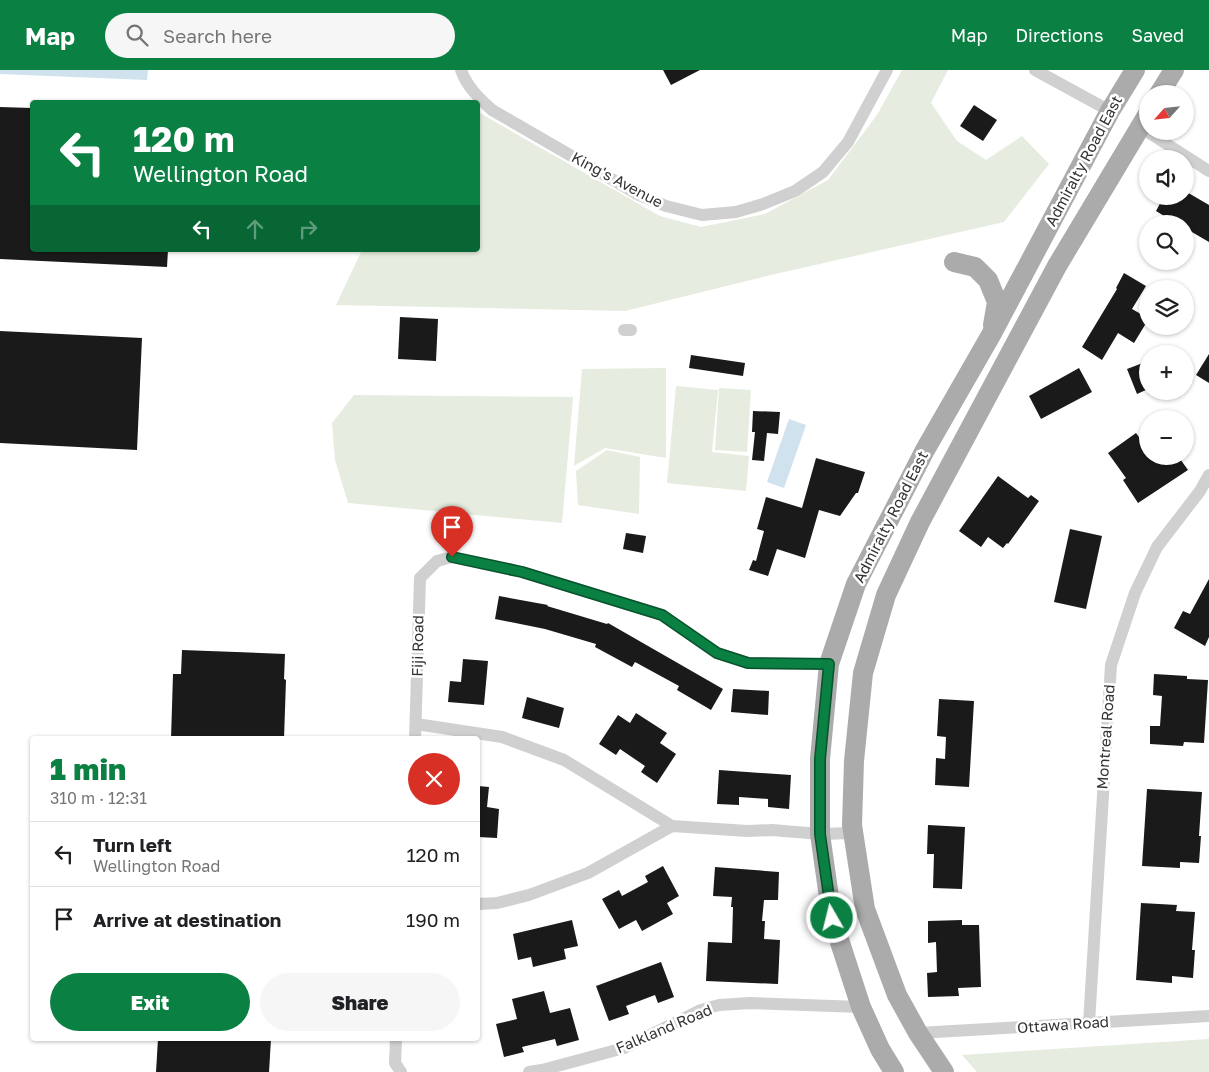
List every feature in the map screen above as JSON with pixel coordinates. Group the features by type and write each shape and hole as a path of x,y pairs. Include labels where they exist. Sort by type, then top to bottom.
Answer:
{"main road":[{"name":"Admiralty Road East","path":"894,1072 880,1049 861,1007 832,918 820,834 820,759 829,664 856,584 925,450 991,334 1110,111 1135,70"},
{"path":"1165,85 1174,70"},
{"name":"Admiralty Road East","path":"944,1072 918,1033 897,995 865,909 853,833 852,796 863,673 886,596 920,522 1047,284 1139,128"},
{"path":"954,262 976,267 988,280 997,302 991,334"}],"street":[{"name":"King's Avenue","path":"461,70 464,80 492,110 639,195 666,206 702,215 736,212 763,204 795,191 823,172 848,142 887,70"},
{"path":"1035,70 1110,111"},
{"path":"1169,140 1209,171"},
{"name":"Montreal Road","path":"1089,1023 1111,665 1135,593 1157,547 1200,491 1209,476"},
{"name":"Fiji Road","path":"415,736 420,578 437,561 452,557 522,572 662,615 717,653 748,663 829,664"},
{"path":"416,724 502,737 564,760 672,826 820,834 853,833"},
{"path":"480,904 497,903 529,895 588,873 672,826"},
{"name":"Falkland Road","path":"529,1072 624,1048 701,1010 719,1005 750,1003 861,1007"},
{"name":"Ottawa Road","path":"918,1033 1209,1016"},
{"path":"396,1041 395,1063 399,1070"}],"shaded area":[{"path":"902,70 948,70 931,103 957,141 986,160 1022,136 1049,164 1004,222 771,275 625,311 336,305 361,252 480,252 480,113 660,216 701,227 765,214 828,180 877,115"},
{"path":"666,368 666,458 605,448 574,466 582,369"},
{"path":"676,386 718,390 712,452 749,456 746,491 667,483"},
{"path":"719,388 751,390 747,452 715,450"},
{"path":"354,395 573,397 562,523 348,503 335,460 332,423"},
{"path":"607,450 640,457 639,514 578,505 576,471"},
{"path":"1209,1039 1209,1072 977,1072 962,1055"}],"water":[{"path":"0,70 148,70 147,80 0,74"},
{"path":"789,419 806,425 784,488 767,482"}],"building":[{"path":"663,70 700,70 671,85"},
{"path":"974,105 997,120 983,141 960,126"},
{"path":"0,107 30,108 30,252 168,252 167,267 0,259"},
{"path":"1194,196 1209,205 1209,242 1194,233 1194,215 1162,215 1156,211 1159,205 1194,205"},
{"path":"1124,273 1139,282 1139,298 1132,309 1139,313 1139,335 1134,343 1118,333 1102,360 1082,347"},
{"path":"400,317 438,319 436,361 398,359"},
{"path":"0,331 142,338 137,450 0,443"},
{"path":"1209,354 1209,383 1196,375"},
{"path":"691,355 745,363 743,376 689,368"},
{"path":"1139,364 1139,393 1137,394 1127,369"},
{"path":"1079,368 1092,392 1041,419 1029,396"},
{"path":"753,411 780,412 778,434 767,433 764,461 752,460 755,432 752,432"},
{"path":"1136,433 1139,437 1139,465 1184,465 1188,470 1138,503 1123,480 1126,478 1108,453"},
{"path":"816,458 865,472 858,493 856,493 840,516 819,510 805,558 777,549 768,576 749,570 753,560 756,561 764,531 757,529 766,497 802,508"},
{"path":"998,476 1028,498 1031,495 1039,501 1008,544 1003,548 988,537 981,547 959,531"},
{"path":"1070,529 1102,536 1086,609 1054,602"},
{"path":"626,533 646,536 643,553 623,549"},
{"path":"1209,579 1209,637 1205,646 1174,628 1183,611 1190,614"},
{"path":"499,596 548,605 608,623 723,689 711,710 677,690 679,686 635,662 632,667 595,647 596,644 545,629 495,619"},
{"path":"182,650 285,654 284,736 171,736 173,674 181,674"},
{"path":"463,659 488,661 484,705 448,702 450,681 461,682"},
{"path":"1154,674 1187,676 1187,679 1208,680 1204,743 1184,742 1183,746 1150,744 1150,726 1160,726 1162,696 1153,695"},
{"path":"733,689 769,691 768,715 731,712"},
{"path":"527,697 564,708 559,728 522,718"},
{"path":"939,699 974,701 969,787 935,785 936,758 945,759 946,737 937,736"},
{"path":"636,713 667,733 660,743 676,754 657,783 641,772 645,766 620,749 616,755 599,744 618,715 630,723"},
{"path":"719,770 791,775 789,809 768,807 768,799 739,797 739,805 717,804"},
{"path":"480,786 489,787 487,807 499,809 497,838 480,837"},
{"path":"1147,789 1202,792 1199,863 1180,862 1180,868 1142,866"},
{"path":"928,825 965,827 962,889 933,888 934,854 927,854"},
{"path":"663,866 679,896 667,903 673,914 642,931 636,920 619,929 602,899 619,890 622,896 648,882 645,876"},
{"path":"715,867 779,872 778,900 764,900 762,921 765,921 764,939 780,940 778,984 706,981 708,942 732,943 732,897 713,896"},
{"path":"1141,903 1177,905 1176,911 1195,912 1192,950 1195,950 1193,978 1172,976 1172,983 1136,980"},
{"path":"572,920 578,946 564,949 566,959 533,967 531,957 518,960 513,934"},
{"path":"962,920 962,925 979,925 981,987 958,988 959,996 928,997 927,973 937,972 936,942 928,943 928,921"},
{"path":"661,962 674,997 658,1003 655,995 626,1006 629,1014 609,1021 596,986"},
{"path":"544,991 550,1013 570,1008 579,1040 557,1046 555,1039 522,1047 524,1052 504,1057 496,1024 517,1019 512,999"},
{"path":"158,1041 271,1041 269,1072 156,1072"}],"route":[{"path":"452,557 522,572 662,615 717,653 748,663 829,664 820,759 820,834 832,918"}]}
